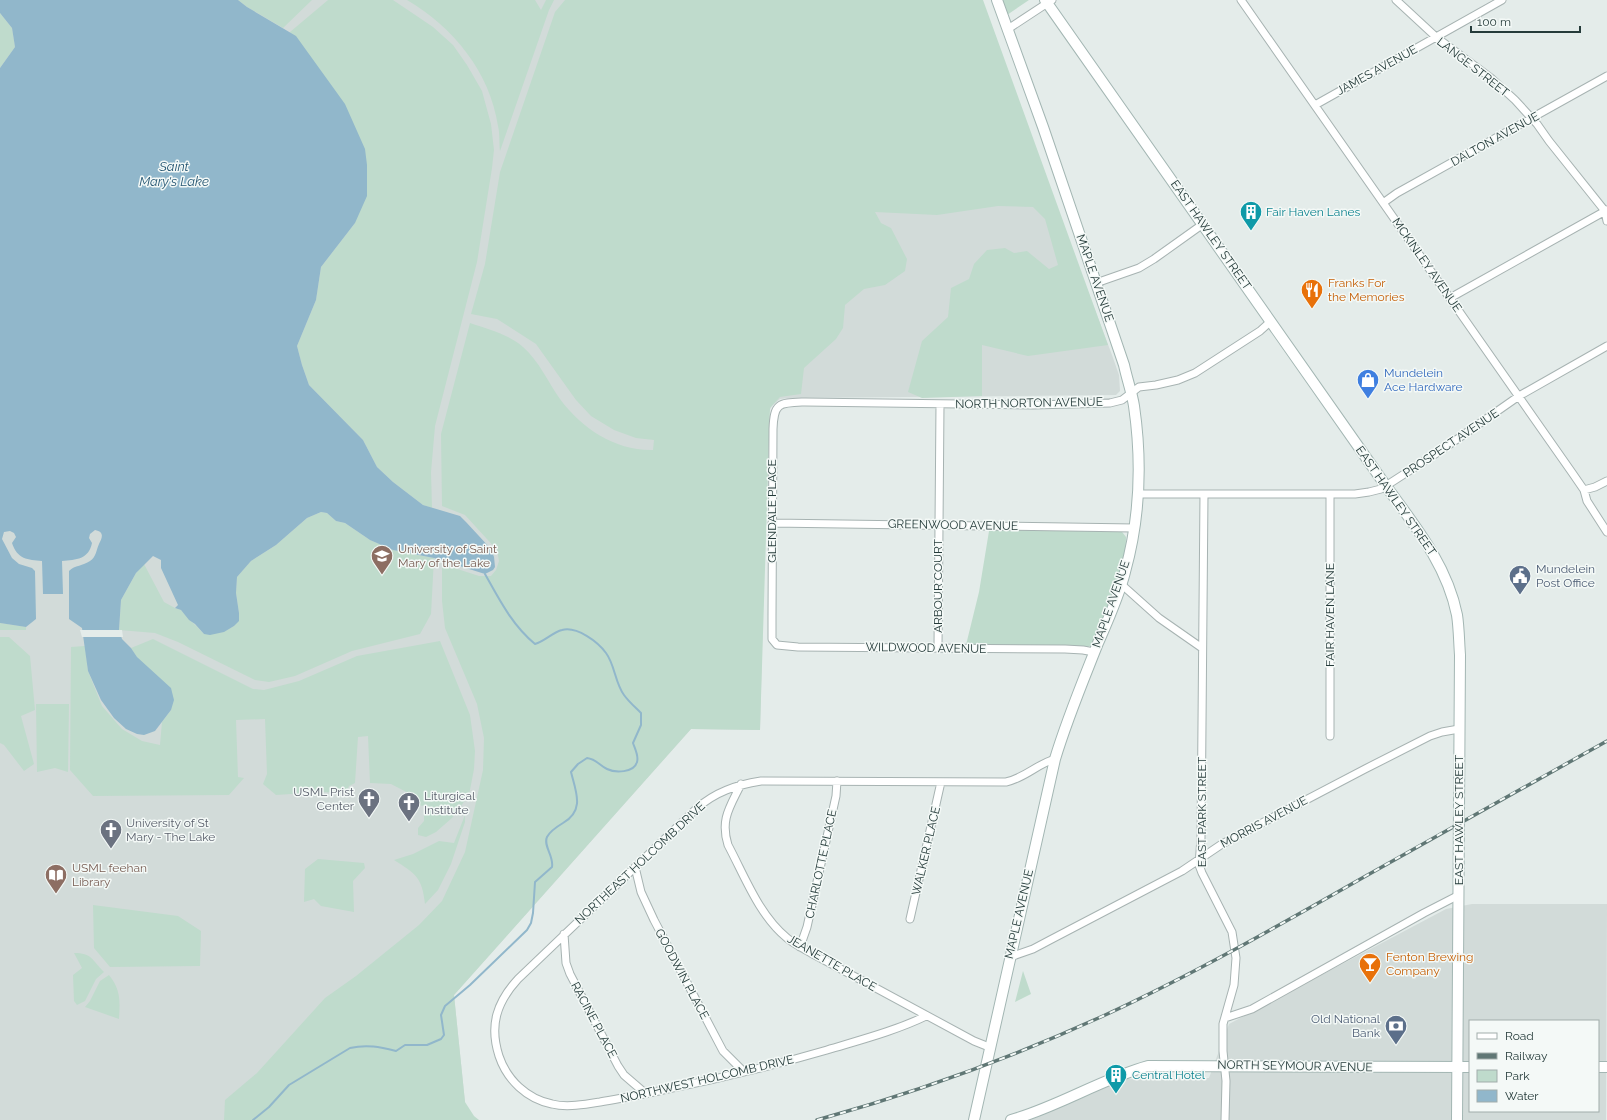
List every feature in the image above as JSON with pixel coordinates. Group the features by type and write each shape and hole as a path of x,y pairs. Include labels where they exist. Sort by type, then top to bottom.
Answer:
{"street":[{"name":"MAPLE AVENUE","path":"974,1120 989,1047 1055,759 1068,716 1125,572 1134,528 1138,494 1138,447 1134,405 1124,365 1046,135 997,0"},
{"name":"MCKINLEY AVENUE","path":"1241,0 1584,490 1587,501 1607,532"},
{"name":"LANGE STREET","path":"1396,0 1436,37 1491,78 1515,100 1606,210"},
{"name":"JAMES AVENUE","path":"1315,105 1502,0"},
{"path":"1008,29 1048,1"},
{"name":"EAST HAWLEY STREET","path":"1048,1 1386,486 1422,535 1436,558 1453,600 1459,628 1460,655 1458,1120"},
{"name":"DALTON AVENUE","path":"1383,203 1397,193 1607,76"},
{"path":"1450,298 1606,210 1607,221"},
{"path":"1096,283 1138,268 1154,259 1203,224"},
{"name":"NORTH NORTON AVENUE","path":"787,403 1094,404 1122,400 1139,387 1178,380 1200,370 1260,331 1271,321"},
{"name":"PROSPECT AVENUE","path":"1138,494 1330,494 1370,492 1386,486 1443,449 1519,396 1607,346"},
{"name":"GLENDALE PLACE","path":"772,627 774,414 779,405 787,403"},
{"name":"ARBOUR COURT","path":"938,648 940,404"},
{"path":"1584,490 1596,487 1607,481"},
{"name":"EAST PARK STREET","path":"1204,494 1201,838 1199,865 1232,932 1236,958 1234,985 1225,1018 1222,1051 1226,1098 1224,1120"},
{"name":"FAIR HAVEN LANE","path":"1330,494 1330,736"},
{"name":"GREENWOOD AVENUE","path":"772,523 938,524 1134,528"},
{"path":"1121,584 1159,618 1202,648"},
{"name":"WILDWOOD AVENUE","path":"772,627 774,642 783,646 1065,649 1094,652"},
{"name":"MORRIS AVENUE","path":"1010,957 1033,949 1182,871 1200,858 1251,829 1424,739 1442,732 1460,729"},
{"name":"NORTHEAST HOLCOMB DRIVE","path":"512,1081 496,1048 495,1023 498,1008 508,990 564,934 705,801 726,789 741,784 761,781 1006,782 1025,775 1044,762 1055,759"},
{"name":"CHARLOTTE PLACE","path":"800,947 807,927 836,796 837,781"},
{"name":"WALKER PLACE","path":"910,919 941,782"},
{"name":"JEANETTE PLACE","path":"741,784 726,813 726,836 728,845 760,907 769,919 788,939 800,947 926,1016 974,1041 989,1047"},
{"name":"GOODWIN PLACE","path":"635,867 641,892 657,927 723,1051 744,1072"},
{"path":"1225,1018 1252,1009 1459,895"},
{"name":"RACINE PLACE","path":"564,934 566,963 570,974 618,1066 624,1075 646,1094"},
{"name":"NORTHWEST HOLCOMB DRIVE","path":"512,1081 530,1095 540,1100 553,1104 578,1105 646,1094 744,1072 860,1040 909,1024 926,1016"},
{"name":"NORTH SEYMOUR AVENUE","path":"1014,1120 1130,1071 1148,1066 1469,1067"}],"shaded area":[{"name":"University of Saint Mary of the Lake","path":"0,0 978,0 1112,355 1119,375 1120,391 1116,395 789,398 780,399 772,406 768,413 760,730 691,729 454,995 465,1102 464,1120 0,1120"},
{"path":"1472,904 1607,904 1606,1120 1021,1120 1125,1079 1209,1078 1229,1024 1446,909"}],"green space":[{"path":"238,0 312,0 283,28"},
{"path":"328,0 393,0 433,27 453,45 467,65 482,91 491,124 494,150 477,262 435,426 431,472 432,508 423,505 393,482 377,467 363,440 309,385 297,346 316,300 321,267 355,223 290,32"},
{"path":"407,0 535,0 541,10 546,0 554,0 549,10 500,151 499,129 494,106 487,87 478,70 467,53 440,23"},
{"path":"565,0 983,0 1108,345 1028,356 982,345 982,396 922,398 908,392 922,341 948,317 951,288 969,279 974,264 987,250 1005,248 1014,253 1027,251 1049,269 1058,265 1045,219 1033,207 998,206 937,215 875,212 881,223 891,228 907,259 905,271 885,285 864,289 845,305 843,328 836,339 804,368 801,394 780,397 770,408 760,730 691,729 454,995 465,1102 474,1116 479,1120 224,1120 225,1100 257,1073 325,998 356,976 419,925 442,901 465,852 483,770 484,738 477,704 445,628 442,601 442,564 479,576 491,576 496,570 499,561 497,550 465,515 442,506 441,434 470,323 504,335 523,347 539,365 560,399 589,429 626,447 653,450 654,440 636,438 614,430 591,416 576,400 536,344 497,319 471,314 485,264 500,172 555,12"},
{"path":"1001,0 1029,0 1007,15"},
{"path":"0,13 12,28 15,47 0,68"},
{"path":"321,512 327,513 336,521 345,523 370,540 393,550 434,558 431,614 420,634 352,651 295,676 269,682 255,680 178,642 155,633 119,630 121,600 136,573 144,564 164,602 181,610 204,634 223,632 234,626 239,620 236,593 237,577 251,561 276,545 307,518"},
{"path":"990,525 1119,528 1126,537 1125,572 1098,644 1079,649 965,649 979,592"},
{"path":"0,623 26,627 26,630 0,630"},
{"path":"0,637 9,637 30,656 35,710 21,716 34,764 24,771 4,745 0,743"},
{"path":"153,639 253,689 264,690 299,681 357,656 440,641 470,715 475,751 474,769 469,795 452,818 436,832 426,837 418,835 418,828 424,821 424,806 418,805 416,797 391,784 370,783 368,736 358,737 355,783 349,786 346,793 321,792 276,795 263,784 267,774 265,719 236,720 238,777 244,778 229,795 93,796 70,770 71,647 85,646 88,671 102,706 122,729 142,741 160,745 162,722 171,710 131,648"},
{"path":"36,704 69,704 68,772 55,768 37,772"},
{"path":"465,815 465,822 451,864 438,890 425,904 422,888 417,877 394,860 413,854 439,841 454,843"},
{"path":"318,859 364,863 365,868 353,881 354,912 321,906 314,899 304,902 305,869"},
{"path":"93,905 178,916 201,931 200,966 110,967 94,948"},
{"path":"74,953 85,954 91,958 104,972 96,979 85,1001 77,1005 74,1001 73,975 82,968"},
{"path":"1023,971 1031,994 1015,1002"},
{"path":"109,975 118,991 120,1007 119,1019 85,1007 90,1001 100,981"}],"water":[{"name":"Saint Mary's Lake","path":"0,0 238,0 247,7 296,36 345,104 365,149 367,165 367,196 355,223 321,267 316,300 297,346 309,385 363,440 377,467 393,482 423,505 460,516 466,522 491,549 495,567 493,570 485,574 434,558 393,550 370,540 345,523 336,521 327,513 321,512 307,518 276,545 251,561 237,577 236,593 239,621 224,632 210,635 204,634 181,610 175,608 178,605 161,568 161,560 153,556 136,573 121,600 119,630 122,639 137,657 171,688 174,700 171,710 155,731 144,735 137,734 126,729 114,718 101,700 88,671 82,628 69,619 69,571 87,563 94,558 102,537 100,532 95,530 90,534 89,538 92,543 85,555 81,558 62,561 63,594 43,594 42,561 24,558 20,555 12,543 16,537 14,533 10,531 4,532 2,539 12,558 19,564 32,568 35,571 36,619 26,627 0,623 0,68 15,47 12,28 0,13"}],"pier":[{"path":"80,630 122,630 123,637 82,637"}],"waterway":[{"path":"253,1120 269,1107 289,1085 350,1048 368,1046 396,1051 405,1045 427,1045 441,1039 444,1035 441,1015 445,1006 470,985 527,930 531,923 535,882 552,867 552,859 546,844 547,837 554,829 570,818 577,806 576,793 571,772 578,764 587,758 595,761 607,769 615,771 628,770 635,766 637,762 637,755 633,743 641,725 641,713 628,700 621,690 606,653 598,644 587,636 568,629 559,631 535,644 519,629 485,574"}],"railway":[{"path":"817,1120 853,1110 962,1074 1103,1016 1202,967 1267,932 1607,741"}],"place":[{"name":"Fair Haven Lanes","path":"1251,232"},
{"name":"Franks For the Memories","path":"1312,310"},
{"name":"Mundelein Ace Hardware","path":"1368,400"},
{"name":"University of Saint Mary of the Lake","path":"382,576"},
{"name":"Mundelein Post Office","path":"1520,596"},
{"name":"USML Prist Center","path":"369,818"},
{"name":"Liturgical Institute","path":"409,822"},
{"name":"University of St Mary - The Lake","path":"111,850"},
{"name":"USML feehan Library","path":"56,894"},
{"name":"Fenton Brewing Company","path":"1370,984"},
{"name":"Old National Bank","path":"1396,1046"},
{"name":"Central Hotel","path":"1116,1094"}]}
